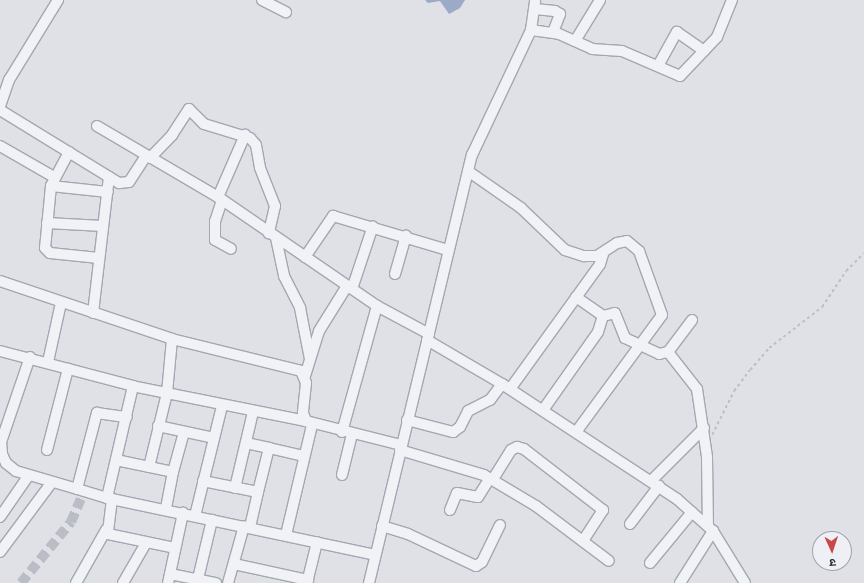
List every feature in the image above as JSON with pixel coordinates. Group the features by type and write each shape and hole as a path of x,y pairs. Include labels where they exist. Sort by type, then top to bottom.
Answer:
{"street":[{"path":"0,106 9,80 58,0"},
{"path":"262,0 286,12"},
{"path":"531,30 553,32 592,49 622,51 659,64 684,75 720,32 732,0"},
{"path":"575,41 598,1"},
{"path":"369,583 400,447 472,155 531,30 535,5 560,14 553,32"},
{"path":"659,64 677,32 704,51"},
{"path":"0,110 120,183 129,182 148,157 172,135 189,109 207,126 245,135 256,145 260,168 274,199 275,210 272,236 284,276 300,308 310,359"},
{"path":"97,126 220,198 272,236 377,306 506,386 655,484 692,512 710,528 745,583"},
{"path":"231,249 216,240 215,221 220,198 245,135"},
{"path":"0,146 53,181 108,192"},
{"path":"69,152 53,181 44,248 47,252 99,258"},
{"path":"468,170 521,208 562,248 591,257 603,254 621,241 632,242 639,251 662,315 576,432"},
{"path":"93,313 110,177"},
{"path":"305,257 333,216 373,226 448,250"},
{"path":"47,223 103,226"},
{"path":"286,535 309,423 303,413 305,376 322,324 349,287 373,226"},
{"path":"395,274 406,236"},
{"path":"407,420 453,432 458,430 468,410 490,400 506,386 576,297 600,264 603,254"},
{"path":"0,281 61,303 172,339 294,368 305,376"},
{"path":"576,297 603,316"},
{"path":"48,362 61,303"},
{"path":"342,475 347,433 377,306"},
{"path":"603,316 615,312 622,335 638,347 659,354 668,352 692,320"},
{"path":"543,410 598,332 603,316"},
{"path":"149,467 167,393 172,339"},
{"path":"0,351 30,357 68,369 133,386 222,406 309,423 400,447 442,460 491,479 583,541 609,561"},
{"path":"668,352 697,389 706,447 710,528 680,583"},
{"path":"30,357 1,442 2,466 77,490 110,498 375,555"},
{"path":"47,450 68,369"},
{"path":"76,583 106,530 116,460 133,386"},
{"path":"195,516 222,406"},
{"path":"235,488 253,412"},
{"path":"77,490 97,413 127,417"},
{"path":"158,426 214,438"},
{"path":"630,524 655,484 704,428"},
{"path":"166,509 173,472 184,432"},
{"path":"246,443 303,456"},
{"path":"228,583 258,492 269,448"},
{"path":"450,510 457,493 478,497 511,450 522,448 601,508 603,512 583,541"},
{"path":"116,460 173,472"},
{"path":"0,516 29,475"},
{"path":"203,481 258,492"},
{"path":"0,552 52,482"},
{"path":"650,563 692,512"},
{"path":"183,513 169,579 216,583"},
{"path":"198,582 212,520"},
{"path":"382,526 408,534 476,566 482,562 500,525"},
{"path":"106,530 110,535 175,548"},
{"path":"234,564 276,578 308,582 317,542"},
{"path":"123,583 146,543"}],"path":[{"path":"706,447 734,391 750,370 769,348 822,308 846,272 864,253"}],"water":[{"path":"425,0 465,0 460,8 449,14 440,1 428,3"}],"tunnel":[{"path":"21,583 71,522 84,491"}]}
